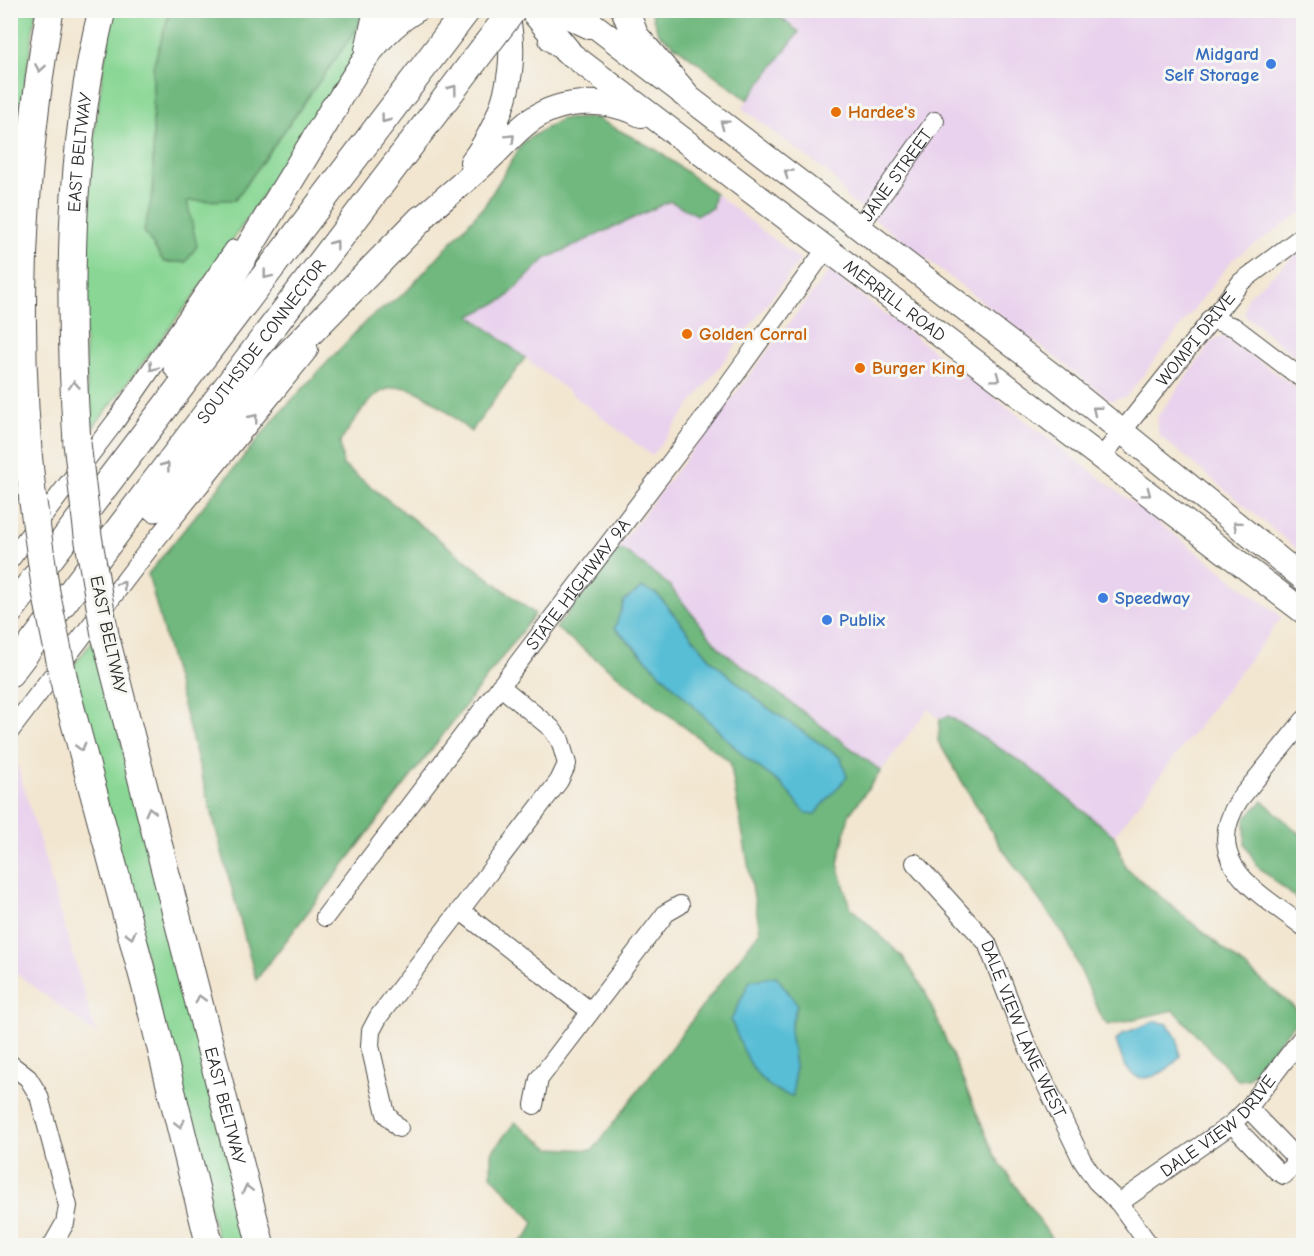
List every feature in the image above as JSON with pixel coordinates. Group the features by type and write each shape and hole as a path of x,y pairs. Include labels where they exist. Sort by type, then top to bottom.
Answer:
{"highway":[{"path":"50,10 33,113 22,246 23,374 33,502 46,592 66,690 210,1245"},
{"name":"EAST BELTWAY","path":"102,10 92,53 76,184 71,345 77,443 88,536 105,635 261,1245"},
{"name":"SOUTHSIDE CONNECTOR","path":"10,673 513,10"},
{"path":"533,10 567,51"},
{"path":"625,10 635,36 684,93"},
{"name":"SOUTHSIDE CONNECTOR","path":"10,611 463,16"},
{"path":"136,444 154,403 334,108"},
{"path":"30,647 285,357 421,219"},
{"path":"10,368 29,466"}],"main road":[{"path":"364,58 376,10"},
{"path":"334,108 364,58 384,33 416,10"},
{"path":"451,190 495,127 505,101 510,72 511,38 506,10"},
{"name":"MERRILL ROAD","path":"513,10 1304,612"},
{"path":"554,10 609,36"},
{"name":"MERRILL ROAD","path":"574,10 983,322 1304,579"},
{"path":"567,51 622,77 816,226 830,232 843,233 859,227"},
{"path":"421,219 529,121 541,113 572,104 590,102 626,107 675,134"},
{"path":"826,249 855,245 876,253 983,322"}],"street":[{"path":"10,560 115,422 279,180 334,108"},
{"name":"JANE STREET","path":"859,227 935,121"},
{"path":"10,731 283,381 421,219"},
{"name":"WOMPI DRIVE","path":"1101,458 1241,282 1304,235"},
{"name":"STATE HIGHWAY 9A","path":"325,917 699,425 826,249"},
{"path":"1210,319 1234,327 1304,380"},
{"path":"399,1128 386,1114 370,1046 371,1031 379,1016 559,781 567,764 560,740 551,729 500,686"},
{"path":"1304,720 1297,741 1231,813 1227,825 1226,848 1236,871 1244,880 1304,927"},
{"name":"DALE VIEW LANE WEST","path":"915,863 987,943 1026,1043 1082,1160 1096,1181 1119,1203 1150,1245"},
{"path":"534,1105 539,1079 666,912 680,905"},
{"path":"460,911 590,1011"},
{"name":"DALE VIEW DRIVE","path":"1119,1203 1232,1124 1248,1108 1304,1035"},
{"path":"10,1064 28,1078 39,1096 69,1206 65,1223 52,1245"},
{"path":"1232,1124 1277,1171 1284,1175 1291,1171 1296,1164 1294,1156 1248,1108"}],"shaded area":[{"path":"772,11 1303,11 1303,212 1233,259 1126,397 1111,400 848,199 830,174 742,108 798,32"},
{"path":"715,193 800,260 652,456 471,316 505,299 545,259 670,201 712,208"},
{"path":"1303,249 1303,363 1244,314 1247,297"},
{"path":"829,271 1282,617 1114,836 1026,765 950,716 940,719 928,709 881,771 720,649 669,585 625,551 616,550"},
{"path":"1224,337 1303,392 1303,554 1160,436 1157,426 1158,416 1210,344 1217,338"},
{"path":"13,750 96,1034 11,969"}],"green space":[{"path":"11,11 36,11 19,124 11,263"},
{"path":"113,11 170,11 153,67 153,192 144,231 164,262 186,262 186,201 235,200 358,27 361,11 369,11 359,51 330,97 195,295 89,433 84,305 85,252 97,114"},
{"path":"170,11 361,11 358,27 235,200 187,201 197,246 186,262 164,262 144,231 153,192 153,67"},
{"path":"651,11 772,11 799,32 748,100 658,33"},
{"path":"596,118 658,151 715,193 712,208 697,215 670,201 545,259 505,299 471,316 525,358 471,432 428,397 416,391 390,388 378,394 367,404 340,442 343,465 535,614 256,980 148,574 276,417 368,319 405,293 485,205 523,142 561,119"},
{"path":"616,550 625,551 669,585 720,649 881,771 849,815 838,864 850,907 903,957 925,991 995,1156 1056,1245 512,1245 526,1237 534,1222 491,1175 491,1153 515,1122 550,1148 593,1150 760,931 730,762 556,628","holes":["657,594 712,661 765,706 841,758 806,812 781,784 745,757 615,628","776,976 797,1004 790,1030"]},
{"path":"95,638 252,1245 219,1245 72,667"},
{"path":"949,716 1026,765 1114,836 1126,868 1296,1009 1297,1020 1248,1079 1238,1080 1174,1010 1108,1025 1103,1020 1065,936 999,844 938,741 940,719"},
{"path":"1263,801 1303,837 1303,904 1257,866 1245,844 1245,818"}],"water":[{"path":"642,588 657,594 712,661 765,706 841,758 847,777 815,814 806,813 781,784 745,757 615,628 624,601"},
{"path":"776,976 797,1004 790,1030 795,1066 793,1096 769,1086 760,1077 746,1056 731,1020 750,981"},
{"path":"1155,1021 1168,1024 1177,1038 1180,1056 1164,1071 1143,1078 1130,1072 1116,1041 1122,1034"}],"place":[{"name":"Midgard Self Storage","path":"1271,64"},
{"name":"Hardee's","path":"836,112"},
{"name":"Golden Corral","path":"687,334"},
{"name":"Burger King","path":"860,368"},
{"name":"Speedway","path":"1103,598"},
{"name":"Publix","path":"827,620"}]}
